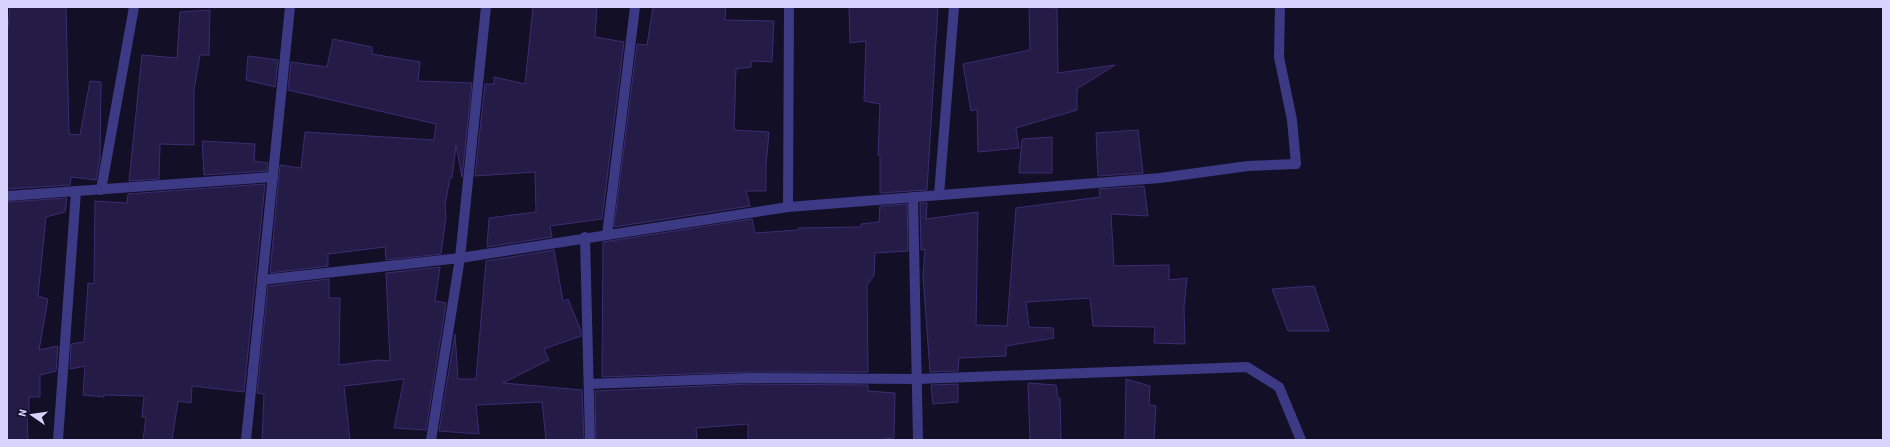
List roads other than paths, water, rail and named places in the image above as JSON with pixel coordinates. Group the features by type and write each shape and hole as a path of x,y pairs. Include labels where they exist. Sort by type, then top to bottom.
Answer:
{"street":[{"path":"101,190 134,7"},
{"path":"246,440 290,7"},
{"path":"432,440 460,258 486,7"},
{"path":"607,235 635,7"},
{"path":"788,207 789,7"},
{"path":"939,195 954,7"},
{"path":"262,280 460,258 585,237 607,235 788,207 1160,178 1248,166 1296,164 1292,120 1279,57 1280,7"},
{"path":"7,196 273,177"},
{"path":"58,440 76,191"},
{"path":"913,197 918,440"},
{"path":"585,237 590,440"},
{"path":"589,384 748,378 917,379 1247,367 1279,387 1301,440"}]}
